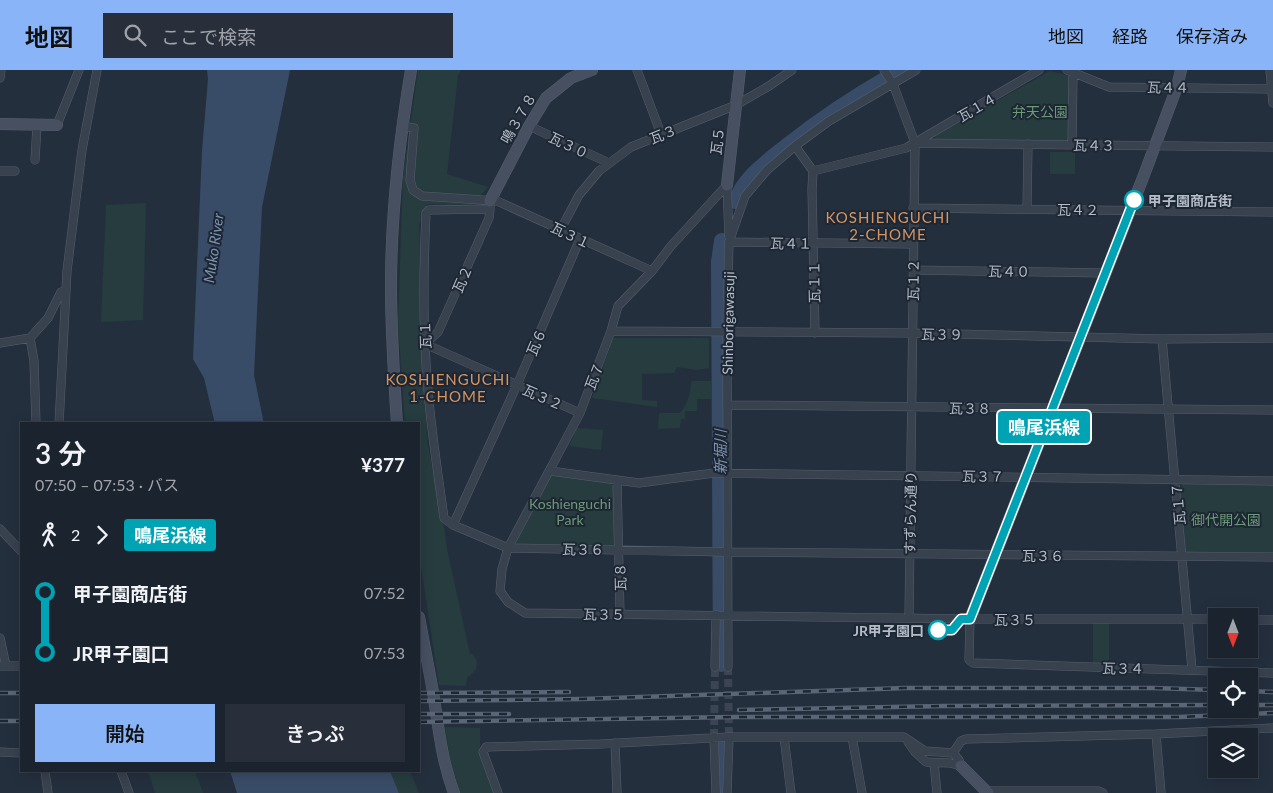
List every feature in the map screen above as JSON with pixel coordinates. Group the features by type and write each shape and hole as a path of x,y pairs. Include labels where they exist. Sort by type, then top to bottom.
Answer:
{"main road":[{"path":"397,422 392,357 393,215 402,126 411,70"},
{"name":"鳴３７８","path":"490,205 529,126 546,98 571,78 592,70"},
{"name":"瓦５","path":"727,185 740,70"},
{"path":"970,619 1079,336 1106,273 1177,88 1181,70"},
{"path":"0,124 58,125"},
{"path":"420,622 442,754 454,793"},
{"path":"960,763 987,792"}],"street":[{"path":"0,78 2,70"},
{"path":"58,125 79,70"},
{"path":"59,422 66,270 82,150 97,70"},
{"path":"637,70 661,134"},
{"name":"瓦３","path":"561,229 579,194 599,171 631,147 736,105 792,70"},
{"name":"Shinborigawasuji","path":"728,667 721,615 722,473 727,405 721,332 729,242 745,196 767,170 794,146 889,77 916,70"},
{"name":"瓦１４","path":"915,143 1039,70"},
{"path":"1270,70 1273,103"},
{"path":"1070,71 1072,145"},
{"name":"瓦４４","path":"1070,71 1109,87 1272,89"},
{"name":"瓦１２","path":"889,77 915,143 911,407"},
{"path":"35,160 37,125"},
{"path":"402,126 414,128 410,180 413,190 422,196 490,205"},
{"name":"瓦３０","path":"529,126 609,163"},
{"path":"794,146 813,171 906,148 915,143"},
{"name":"瓦４３","path":"915,143 1273,146"},
{"path":"1027,209 1028,144"},
{"path":"0,171 15,171"},
{"name":"瓦１１","path":"813,171 815,333"},
{"name":"瓦５","path":"727,185 729,242"},
{"name":"瓦７","path":"500,591 502,569 508,548 580,413 611,331 618,306 652,271 727,185"},
{"name":"瓦３１","path":"490,205 497,202 652,271"},
{"name":"瓦２","path":"425,344 438,332 489,218 490,205"},
{"name":"瓦１","path":"453,525 444,518 433,440 425,344 424,244 426,213 429,210 490,205"},
{"name":"瓦４２","path":"913,208 1273,212"},
{"name":"瓦６","path":"453,525 517,385 580,239"},
{"name":"瓦４１","path":"729,242 913,244"},
{"name":"瓦４０","path":"913,270 1106,273"},
{"path":"0,343 30,338 48,318 61,292 65,293"},
{"name":"瓦３９","path":"611,331 912,333 1162,339 1273,338"},
{"path":"30,338 34,361 36,422"},
{"name":"瓦１７","path":"1162,339 1192,669"},
{"name":"瓦３２","path":"425,344 580,413"},
{"name":"瓦３８","path":"727,405 1273,410"},
{"name":"すずらん通り","path":"909,618 911,407"},
{"name":"瓦３７","path":"550,472 639,483 722,473 1273,481"},
{"name":"瓦８","path":"617,480 620,614"},
{"name":"瓦３６","path":"453,525 508,548 1273,557"},
{"path":"0,529 20,550"},
{"name":"瓦３５","path":"500,591 508,602 525,613 970,619 1208,620"},
{"path":"715,667 721,615"},
{"name":"瓦３４","path":"970,619 970,660 973,663 1273,673"},
{"path":"1258,620 1273,620"},
{"path":"0,638 3,666 20,666"},
{"path":"953,753 961,741 966,738 1156,734 1273,728"},
{"path":"1156,734 1162,793"},
{"path":"498,793 483,752 486,747 616,743 714,737 904,737 915,752 926,762 960,763"},
{"path":"714,737 716,793"},
{"path":"727,793 728,737"},
{"path":"784,737 791,793"},
{"path":"852,737 862,793"},
{"path":"908,741 925,751 953,753"},
{"path":"616,743 617,793"},
{"path":"0,752 20,753"},
{"path":"953,753 960,763"},
{"path":"934,763 937,793"},
{"path":"45,772 48,793"},
{"path":"121,772 129,793"},
{"path":"987,792 1098,791 1103,793"}],"green space":[{"path":"418,70 461,70 458,75 447,174 488,187 471,206 427,204 419,225 427,441 447,549 470,654 473,654 477,661 476,670 467,678 466,686 439,685 420,560 420,422 405,422 398,322 403,177"},
{"name":"弁天公園","path":"1050,71 1070,76 1069,142 936,139 935,136"},
{"path":"1050,152 1075,152 1075,174 1050,174"},
{"path":"146,203 143,320 101,322 106,205"},
{"path":"613,338 709,338 709,368 696,370 677,367 674,373 642,374 642,400 657,401 657,407 592,398"},
{"path":"691,381 711,381 711,399 697,399 697,411 685,411 685,419 681,419 680,428 658,429 659,413 680,413 683,409 688,398"},
{"path":"577,428 603,430 601,450 569,446"},
{"name":"Koshienguchi Park","path":"552,473 611,483 615,487 616,542 612,546 517,545 515,542"},
{"name":"御代開公園","path":"1183,484 1273,485 1273,553 1185,552 1180,488"},
{"path":"1093,622 1109,622 1109,664 1093,664"},
{"path":"445,727 480,728 480,754 495,793 460,793 450,758"},
{"path":"148,772 195,772 203,793 155,793"},
{"path":"390,772 410,772 419,793 399,793"}],"water":[{"name":"Muko River","path":"207,70 290,70 262,207 254,375 264,422 215,422 204,378 193,359 202,151 208,79"},
{"path":"230,772 390,772 399,793 237,793"}],"waterway":[{"name":"新堀川","path":"736,201 751,177 764,164 843,105 902,70"},
{"name":"新堀川","path":"721,664 719,262 722,241"},
{"name":"新堀川","path":"721,743 721,793"}],"tunnel":[{"path":"714,737 715,667"},
{"path":"728,667 729,737"}],"railway":[{"path":"420,701 583,699 905,688 1208,690"},
{"path":"1258,691 1273,692"},
{"path":"420,693 569,692"},
{"path":"0,693 20,693"},
{"path":"739,710 944,706 1208,705"},
{"path":"1258,705 1273,705"},
{"path":"420,722 735,717 1179,717 1273,713"},
{"path":"420,714 509,714"},
{"path":"0,721 20,721"}],"bus line":[{"name":"鳴尾浜線","path":"938,630 952,630 961,619 970,619 1079,336 1134,200"}],"place":[{"name":"甲子園商店街","path":"1134,200"},
{"name":"JR甲子園口","path":"938,630"}],"district":[{"name":"KOSHIENGUCHI 2-CHOME","path":"888,226"},
{"name":"KOSHIENGUCHI 1-CHOME","path":"448,388"}]}
